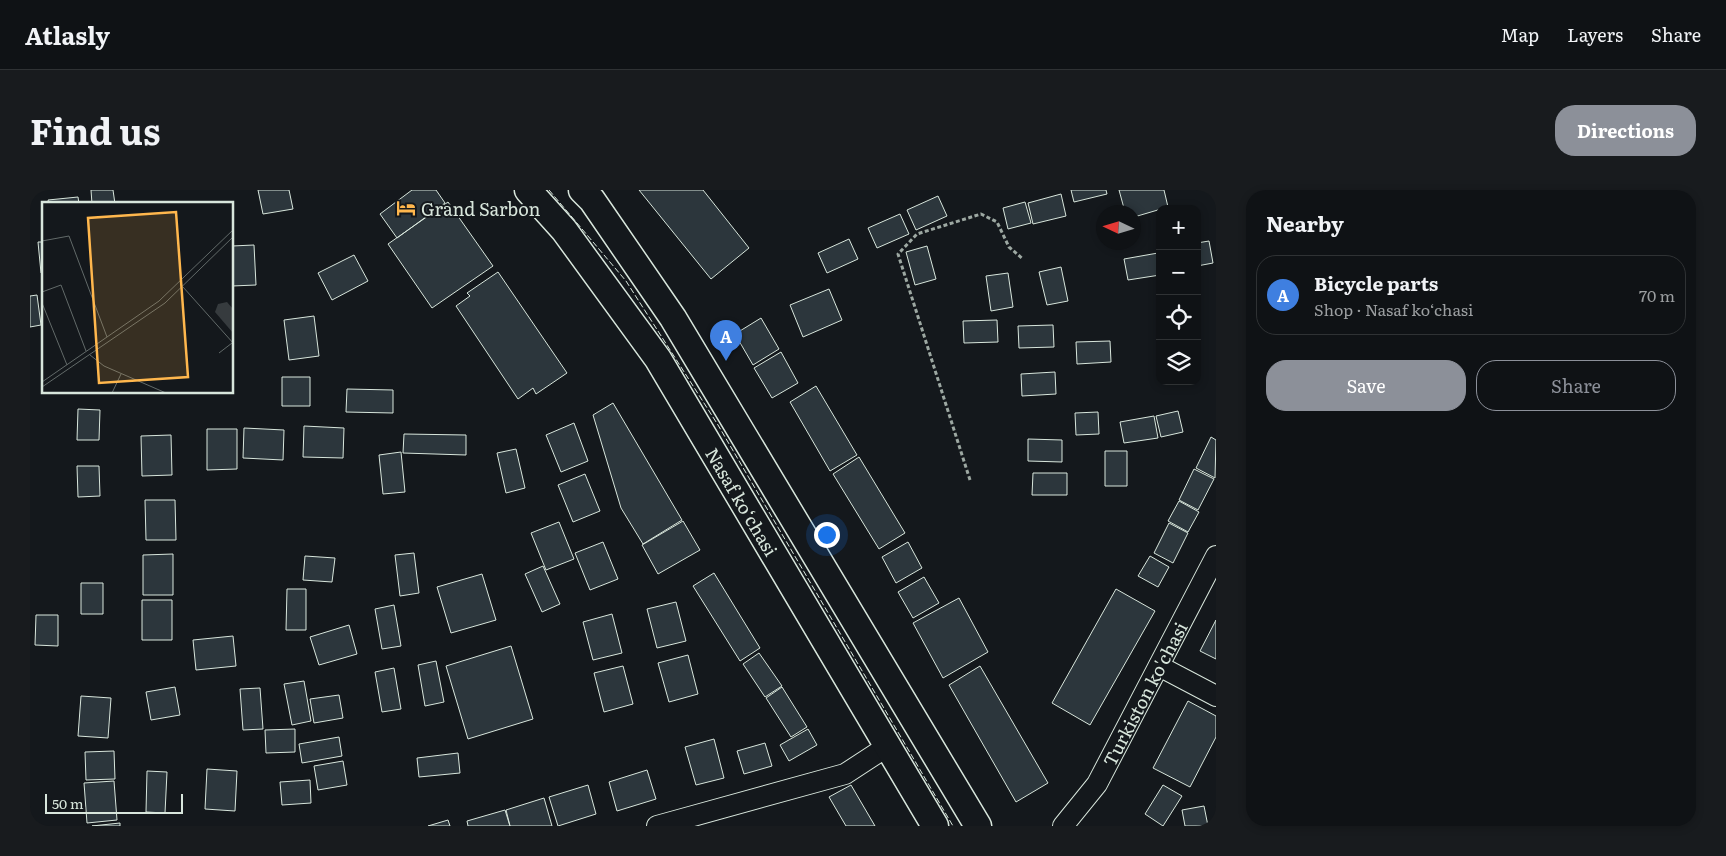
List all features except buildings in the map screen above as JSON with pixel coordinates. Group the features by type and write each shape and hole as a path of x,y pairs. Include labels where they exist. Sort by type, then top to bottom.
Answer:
{"main road":[{"name":"Nasaf ko‘chasi","path":"528,190 564,230 658,359 935,826"},
{"name":"Nasaf ko‘chasi","path":"582,190 592,200 673,318 978,826"}],"street":[{"name":"Turkiston ko'chasi","path":"1063,826 1097,784 1216,556"},
{"path":"1159,666 1216,696"},
{"path":"657,826 846,774 888,746"}],"path":[{"path":"970,480 898,254 918,234 981,214 996,222 1009,246 1023,258"}],"fence":[{"path":"549,190 626,281 718,425 953,826"}],"place":[{"name":"Grand Sarbon","path":"406,208"},
{"name":"Bicycle parts","path":"726,361"}]}
